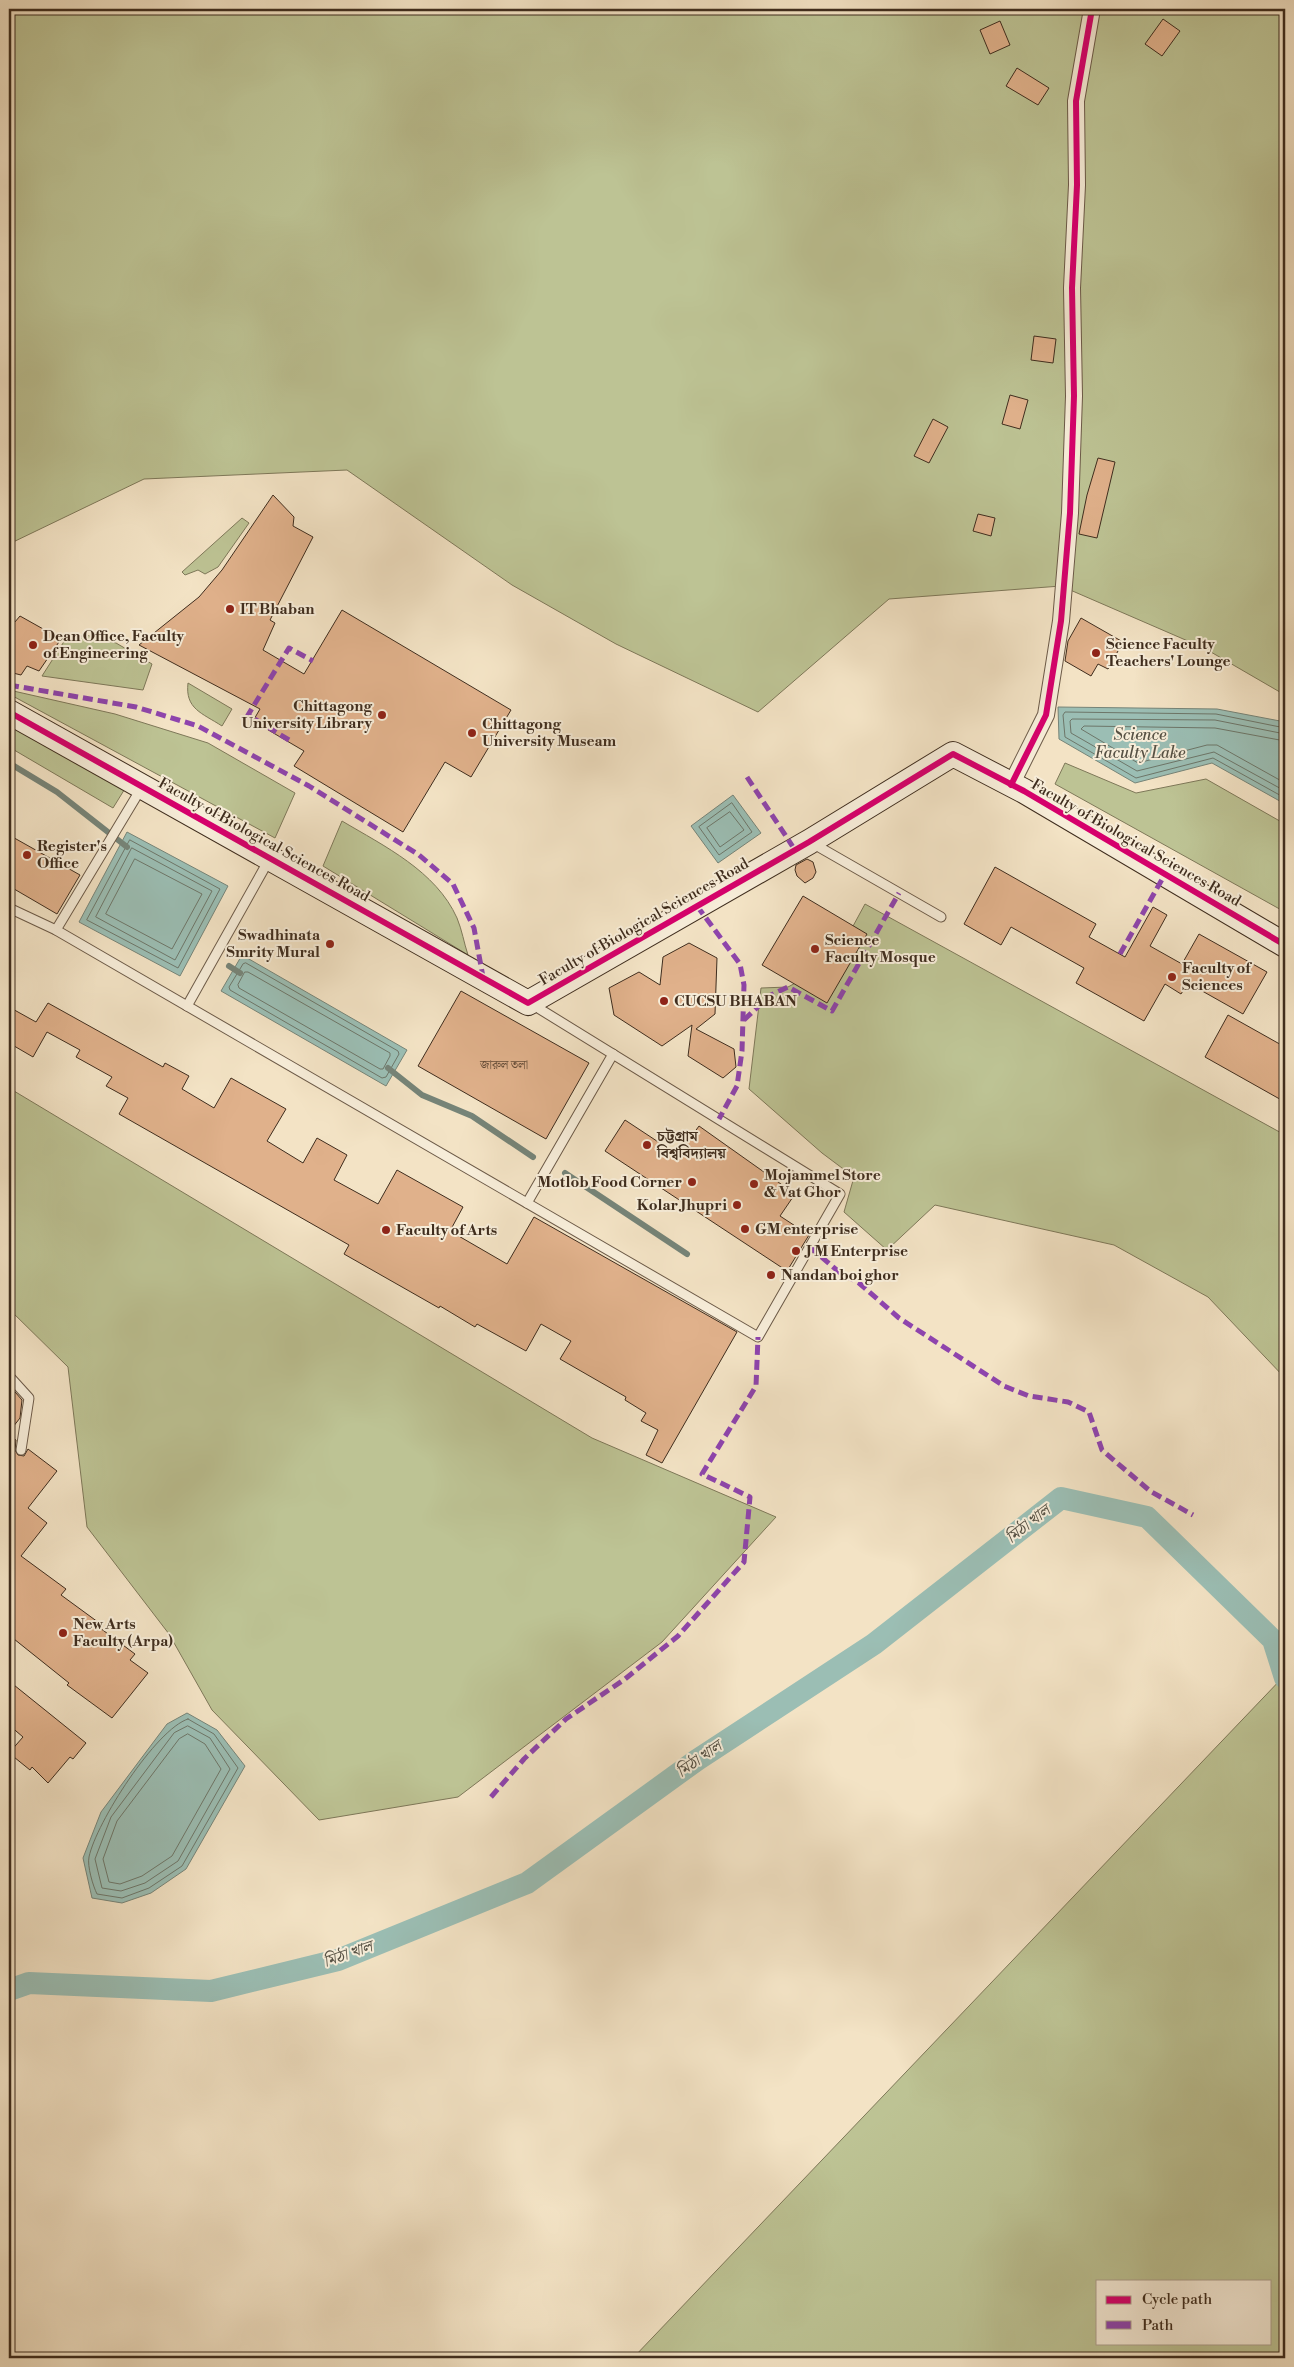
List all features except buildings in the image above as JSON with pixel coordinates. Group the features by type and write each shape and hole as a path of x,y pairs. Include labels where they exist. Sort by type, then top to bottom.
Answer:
{"street":[{"path":"1011,785 1046,715 1061,620 1070,513 1074,396 1072,288 1077,185 1076,100 1092,9"},
{"name":"Faculty of Biological Sciences Road","path":"9,712 528,1002 809,842 953,754 1011,785 1285,945"}],"lane":[{"path":"56,930 105,852 142,786"},
{"path":"809,842 942,917"},
{"path":"187,1006 270,858"},
{"path":"9,908 56,930 758,1336 840,1194 528,1002"},
{"path":"527,1203 613,1054"},
{"path":"9,1376 29,1398 21,1450"}],"green space":[{"path":"9,9 1285,9 1285,695 1204,648 1061,586 889,599 758,712 616,644 512,585 347,470 144,479 9,544"},
{"path":"242,518 249,523 218,567 205,574 198,570 185,575 182,572"},
{"path":"86,635 116,643 152,664 143,690 42,676 65,640"},
{"path":"188,683 232,709 222,726 202,714 192,705 189,699"},
{"path":"9,690 115,714 208,743 295,793 275,838 9,694"},
{"path":"9,719 126,787 113,808 9,747"},
{"path":"1065,763 1136,793 1206,779 1285,824 1285,912 1055,784"},
{"path":"342,821 407,861 436,887 448,901 457,918 468,955 323,866"},
{"path":"865,904 1285,1135 1285,1378 1208,1297 1114,1245 935,1205 887,1250 844,1212 854,1177 822,1153 749,1089 761,988 788,987 833,963"},
{"path":"9,1088 592,1438 776,1517 662,1642 458,1797 319,1820 212,1710 169,1634 87,1527 68,1367 9,1309"},
{"path":"1285,1675 1285,2358 633,2358"}],"water":[{"name":"Science Faculty Lake","path":"1058,707 1217,709 1280,721 1285,724 1285,804 1212,763 1135,783 1059,739"},
{"path":"733,795 761,833 718,863 691,826"},
{"path":"127,832 228,886 180,976 79,922"},
{"path":"242,955 407,1050 386,1086 221,991"},
{"path":"187,1713 217,1730 245,1766 186,1869 151,1893 122,1903 92,1898 83,1858 101,1812 167,1724"}],"waterway":[{"path":"9,763 57,792 127,847"},
{"path":"229,966 240,973"},
{"path":"388,1068 422,1095 472,1116 533,1157"},
{"path":"565,1173 687,1254"},
{"name":"মিঠা খাল","path":"9,1990 29,1983 211,1991 338,1960 527,1883 697,1760 874,1644 1061,1498 1147,1517 1273,1640 1285,1678"}],"marked path":[{"path":"289,740 248,715 289,648 313,661"},
{"path":"9,685 136,707 198,726 309,786 419,855 453,884 474,928 483,977"},
{"path":"747,777 795,850"},
{"path":"1120,954 1165,874"},
{"path":"744,1020 769,996 788,987 832,1011 899,893"},
{"path":"697,906 740,964 744,985 742,1051 737,1086 719,1119"},
{"path":"810,1247 839,1272 859,1283 899,1318 1004,1386 1029,1396 1068,1402 1089,1412 1102,1450 1150,1491 1193,1515"},
{"path":"491,1797 524,1759 566,1719 625,1679 678,1636 744,1562 750,1497 702,1474 756,1386 758,1337"}],"cycle path":[{"path":"1011,785 1046,715 1061,621 1070,513 1074,396 1072,288 1077,185 1076,101 1092,9"},
{"path":"9,712 528,1003 809,842 953,754 1024,791 1285,945"}],"place":[{"name":"IT Bhaban","path":"230,609"},
{"name":"Dean Office, Faculty of Engineering","path":"33,645"},
{"name":"Science Faculty Teachers' Lounge","path":"1096,653"},
{"name":"Chittagong University Library","path":"382,715"},
{"name":"Chittagong University Museam","path":"472,733"},
{"name":"Register's Office","path":"27,855"},
{"name":"Swadhinata Smrity Mural","path":"330,944"},
{"name":"Science Faculty Mosque","path":"815,949"},
{"name":"Faculty of Sciences","path":"1172,977"},
{"name":"CUCSU BHABAN","path":"664,1001"},
{"name":"চট্টগ্রাম বিশ্ববিদ্যালয়","path":"647,1145"},
{"name":"Motlob Food Corner","path":"692,1182"},
{"name":"Mojammel Store & Vat Ghor","path":"754,1184"},
{"name":"Kolar Jhupri","path":"737,1205"},
{"name":"GM enterprise","path":"745,1229"},
{"name":"Faculty of Arts","path":"386,1230"},
{"name":"J M Enterprise","path":"796,1251"},
{"name":"Nandan boi ghor","path":"771,1275"},
{"name":"New Arts Faculty (Arpa)","path":"63,1633"}]}
